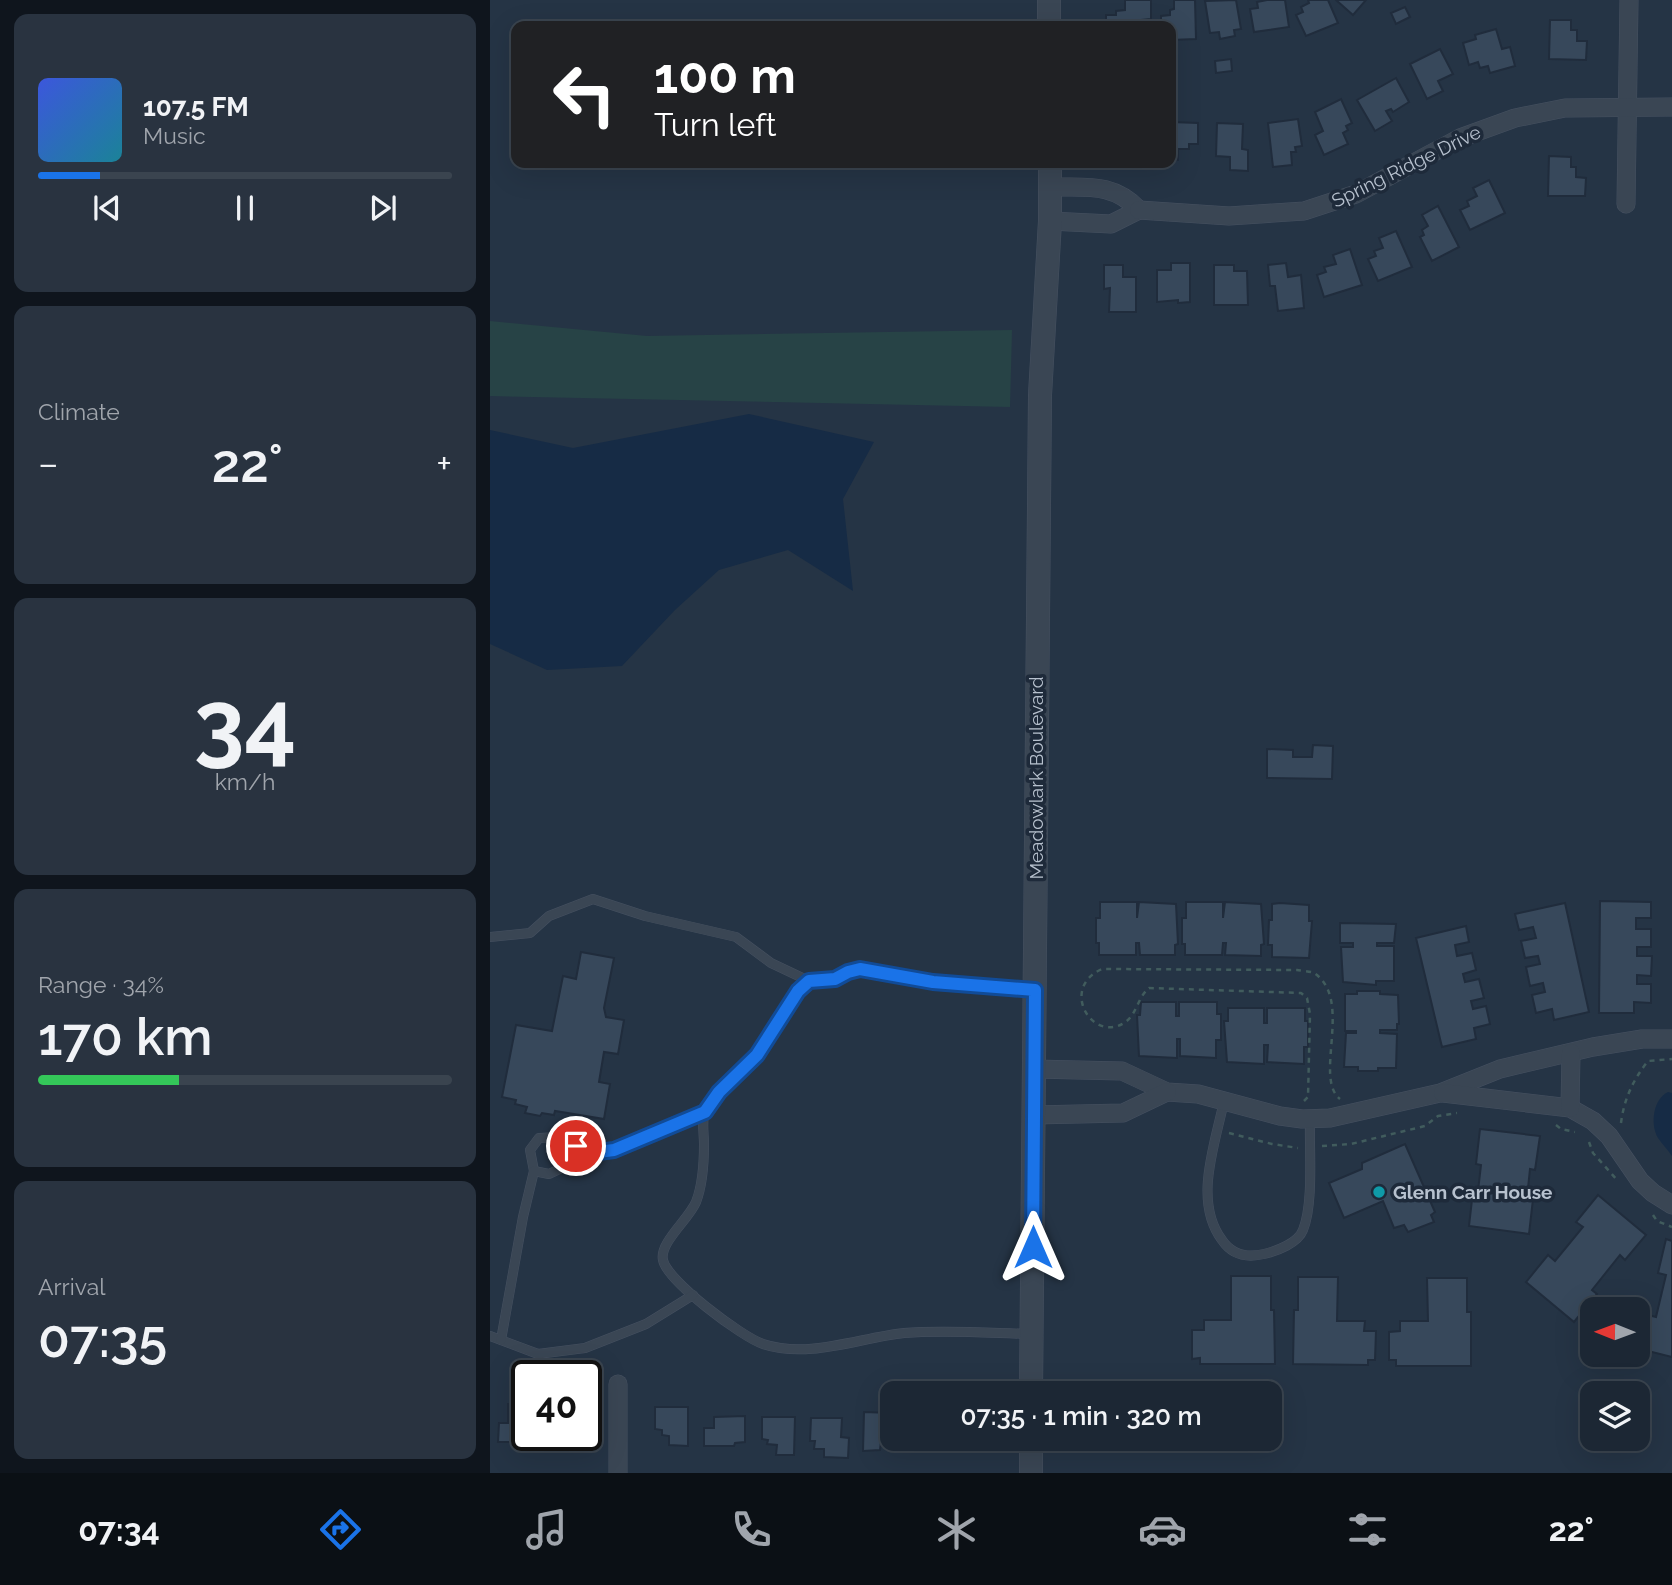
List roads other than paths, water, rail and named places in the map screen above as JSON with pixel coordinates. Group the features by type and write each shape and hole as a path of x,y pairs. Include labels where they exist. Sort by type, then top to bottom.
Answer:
{"street":[{"path":"1049,0 1049,21"},
{"path":"1626,204 1629,0"},
{"name":"Spring Ridge Drive","path":"1050,221 1111,224 1139,210 1229,216 1304,211 1356,194 1460,138 1540,111 1565,107 1672,107"},
{"name":"Meadowlark Boulevard","path":"1031,1381 1040,394 1050,221 1050,168"},
{"path":"1050,187 1112,190 1128,198 1139,210"},
{"path":"1034,1069 1122,1071 1167,1092 1198,1094 1280,1116 1306,1112 1330,1118 1440,1093 1500,1069 1642,1039 1672,1040"},
{"path":"1570,1108 1571,1053"},
{"path":"1034,1115 1123,1113 1167,1092"},
{"path":"1440,1093 1570,1108 1593,1121 1609,1136 1640,1181 1672,1205"},
{"path":"618,1384 618,1473"},
{"path":"1031,1451 1031,1473"}],"lane":[{"path":"490,937 530,933 550,916 593,899 645,916 736,937 771,963 809,981 835,979 860,969 933,982 1035,990"},
{"path":"809,981 798,991 757,1055 713,1098 705,1112 701,1182 696,1202 685,1222 666,1244 663,1253 666,1267 693,1295 740,1333 762,1344 778,1347 836,1346 901,1334 941,1331 1031,1335"},
{"path":"1224,1101 1206,1205 1216,1232 1228,1250 1241,1255 1254,1256 1278,1251 1302,1234 1308,1214 1310,1147 1306,1112"},
{"path":"501,1340 534,1171 530,1150 539,1138 558,1137 590,1153 614,1150 705,1112"},
{"path":"534,1171 549,1174 566,1166 576,1146"},
{"path":"490,1336 538,1354 585,1348 646,1324 693,1295"}],"water":[{"path":"749,414 874,442 843,499 853,591 788,550 719,570 675,610 622,666 547,670 490,644 490,430 573,448"},
{"path":"1668,1092 1672,1093 1672,1156 1658,1138 1654,1126 1656,1106"}],"place":[{"name":"Glenn Carr House","path":"1379,1192"}]}
